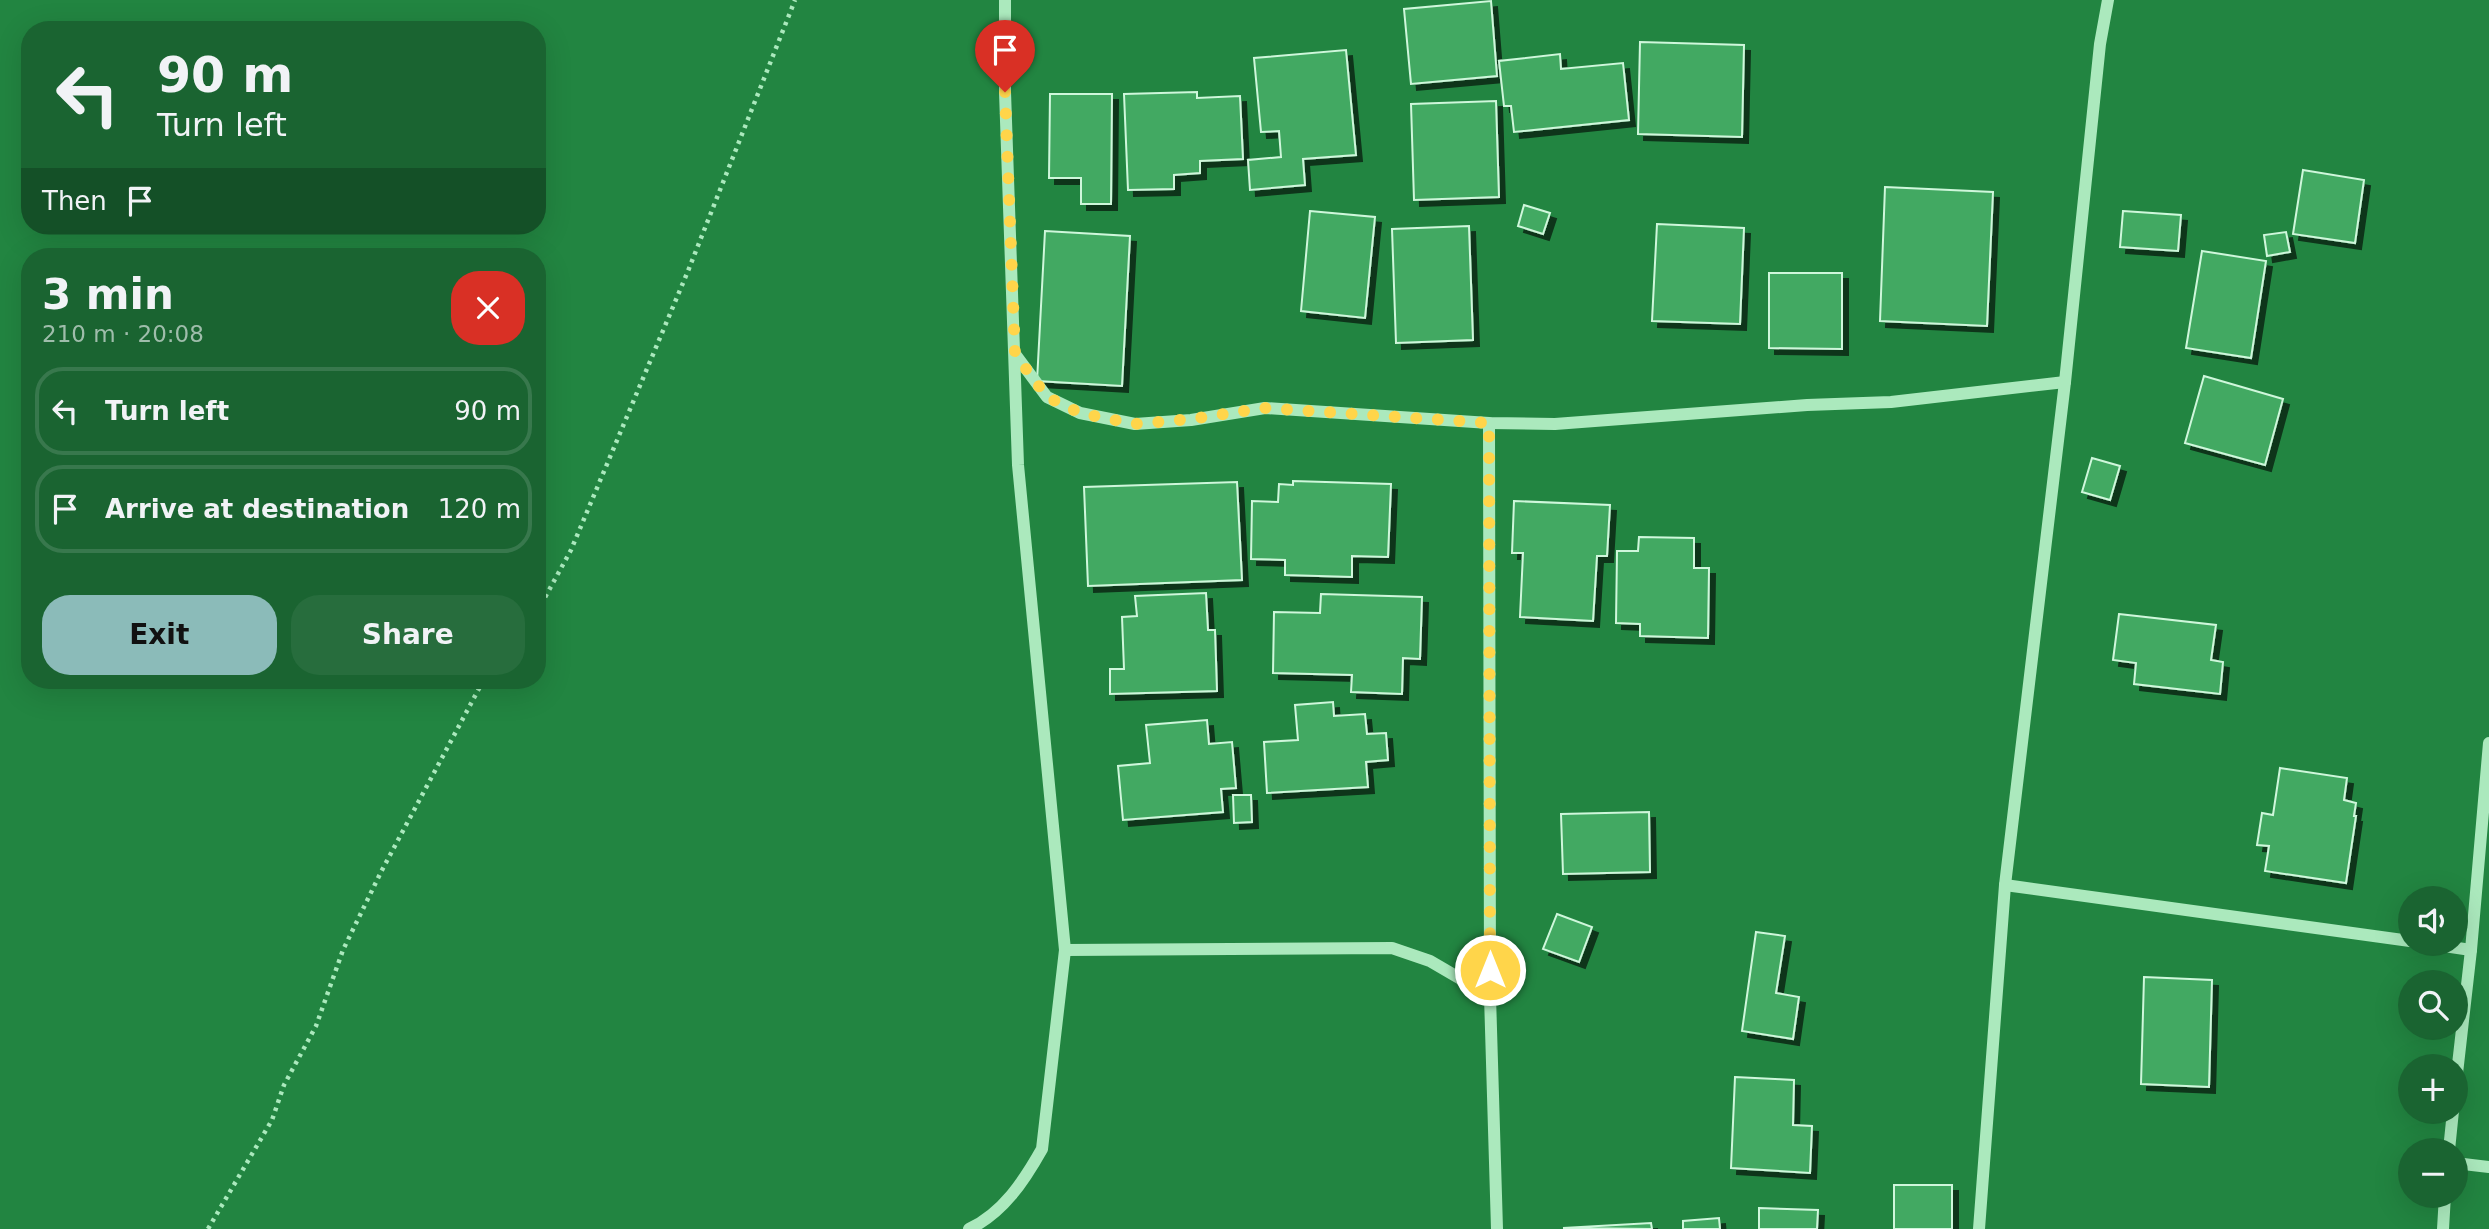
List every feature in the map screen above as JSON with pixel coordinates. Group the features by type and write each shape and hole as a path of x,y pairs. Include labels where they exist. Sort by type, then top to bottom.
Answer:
{"street":[{"path":"969,1229 1000,1209 1030,1171 1042,1149 1065,950 1018,465 1005,92 1005,0"},
{"path":"1979,1229 2005,886 2065,382 2100,44 2108,0"},
{"path":"1015,354 1047,397 1080,413 1135,424 1265,408 1489,423 1555,424 1807,405 1891,402 2065,382"},
{"path":"1489,423 1490,996 1497,1229"},
{"path":"2459,1054 2486,811 2489,743"},
{"path":"2005,886 2398,939"},
{"path":"1065,950 1392,948 1430,961 1490,996"},
{"path":"2468,1165 2489,1167"},
{"path":"2442,1229 2444,1208"}],"path":[{"path":"546,595 572,550 688,271 795,0"},
{"path":"208,1229 272,1120 284,1085 316,1026 342,950 479,689"}],"building":[{"path":"1491,1 1497,76 1411,84 1404,9"},
{"path":"1640,42 1744,45 1742,137 1638,134"},
{"path":"1346,50 1356,155 1303,159 1305,185 1250,190 1248,160 1281,157 1279,131 1261,132 1254,58"},
{"path":"1560,54 1561,69 1623,63 1629,120 1514,132 1511,106 1504,106 1499,61"},
{"path":"1197,92 1197,98 1240,96 1243,159 1200,161 1200,173 1174,175 1174,189 1128,190 1124,94"},
{"path":"1050,94 1112,94 1111,204 1081,204 1081,178 1049,178"},
{"path":"1496,101 1499,197 1414,200 1411,104"},
{"path":"2303,170 2364,180 2355,243 2293,234"},
{"path":"1885,187 1993,192 1987,326 1880,321"},
{"path":"1524,205 1550,213 1543,234 1518,226"},
{"path":"1310,211 1375,217 1365,318 1301,311"},
{"path":"2123,211 2181,215 2178,251 2120,247"},
{"path":"1657,224 1744,228 1740,324 1652,321"},
{"path":"1469,226 1473,340 1396,343 1392,229"},
{"path":"1045,231 1130,236 1122,386 1037,381"},
{"path":"2286,232 2290,252 2267,256 2264,235"},
{"path":"2202,251 2266,261 2251,358 2186,348"},
{"path":"1769,273 1842,273 1842,349 1769,348"},
{"path":"2204,376 2283,399 2265,465 2185,443"},
{"path":"2092,458 2120,466 2110,500 2082,492"},
{"path":"1293,481 1391,484 1388,557 1352,556 1352,577 1285,575 1285,560 1251,559 1252,501 1278,502 1279,484 1293,485"},
{"path":"1237,482 1242,580 1088,586 1084,487"},
{"path":"1514,501 1610,505 1607,556 1597,556 1593,621 1520,617 1523,553 1512,553"},
{"path":"1639,537 1694,538 1694,568 1709,568 1708,638 1640,636 1640,624 1616,623 1617,551 1638,551"},
{"path":"1206,593 1208,630 1215,630 1217,691 1110,694 1110,669 1124,669 1122,617 1137,616 1135,596"},
{"path":"1321,594 1422,597 1420,659 1403,658 1402,694 1351,692 1352,675 1273,673 1274,612 1320,613"},
{"path":"2119,614 2216,625 2211,660 2223,662 2220,694 2134,684 2136,663 2113,660"},
{"path":"1333,702 1334,716 1365,714 1367,734 1386,733 1388,760 1366,762 1368,787 1267,793 1264,742 1298,740 1295,705"},
{"path":"1207,720 1209,744 1232,742 1236,788 1221,789 1223,812 1123,820 1118,766 1150,763 1146,725"},
{"path":"2280,768 2347,778 2344,800 2356,803 2356,816 2346,883 2265,871 2269,846 2257,845 2262,813 2273,815"},
{"path":"1233,795 1251,795 1252,822 1234,823"},
{"path":"1649,812 1650,872 1563,874 1561,814"},
{"path":"1557,914 1592,927 1579,962 1543,949"},
{"path":"1756,932 1785,936 1776,993 1799,997 1793,1039 1742,1031"},
{"path":"2144,977 2212,980 2209,1087 2141,1084"},
{"path":"1735,1077 1794,1080 1793,1125 1812,1126 1810,1173 1731,1168"},
{"path":"1894,1185 1952,1185 1952,1229 1894,1229"},
{"path":"1759,1208 1818,1210 1817,1229 1759,1229"},
{"path":"1719,1218 1720,1229 1683,1229 1683,1221"},
{"path":"1651,1223 1652,1229 1563,1228"}],"route":[{"path":"1005,92 1015,354 1047,397 1080,413 1135,424 1265,408 1489,423 1490,970"}]}
